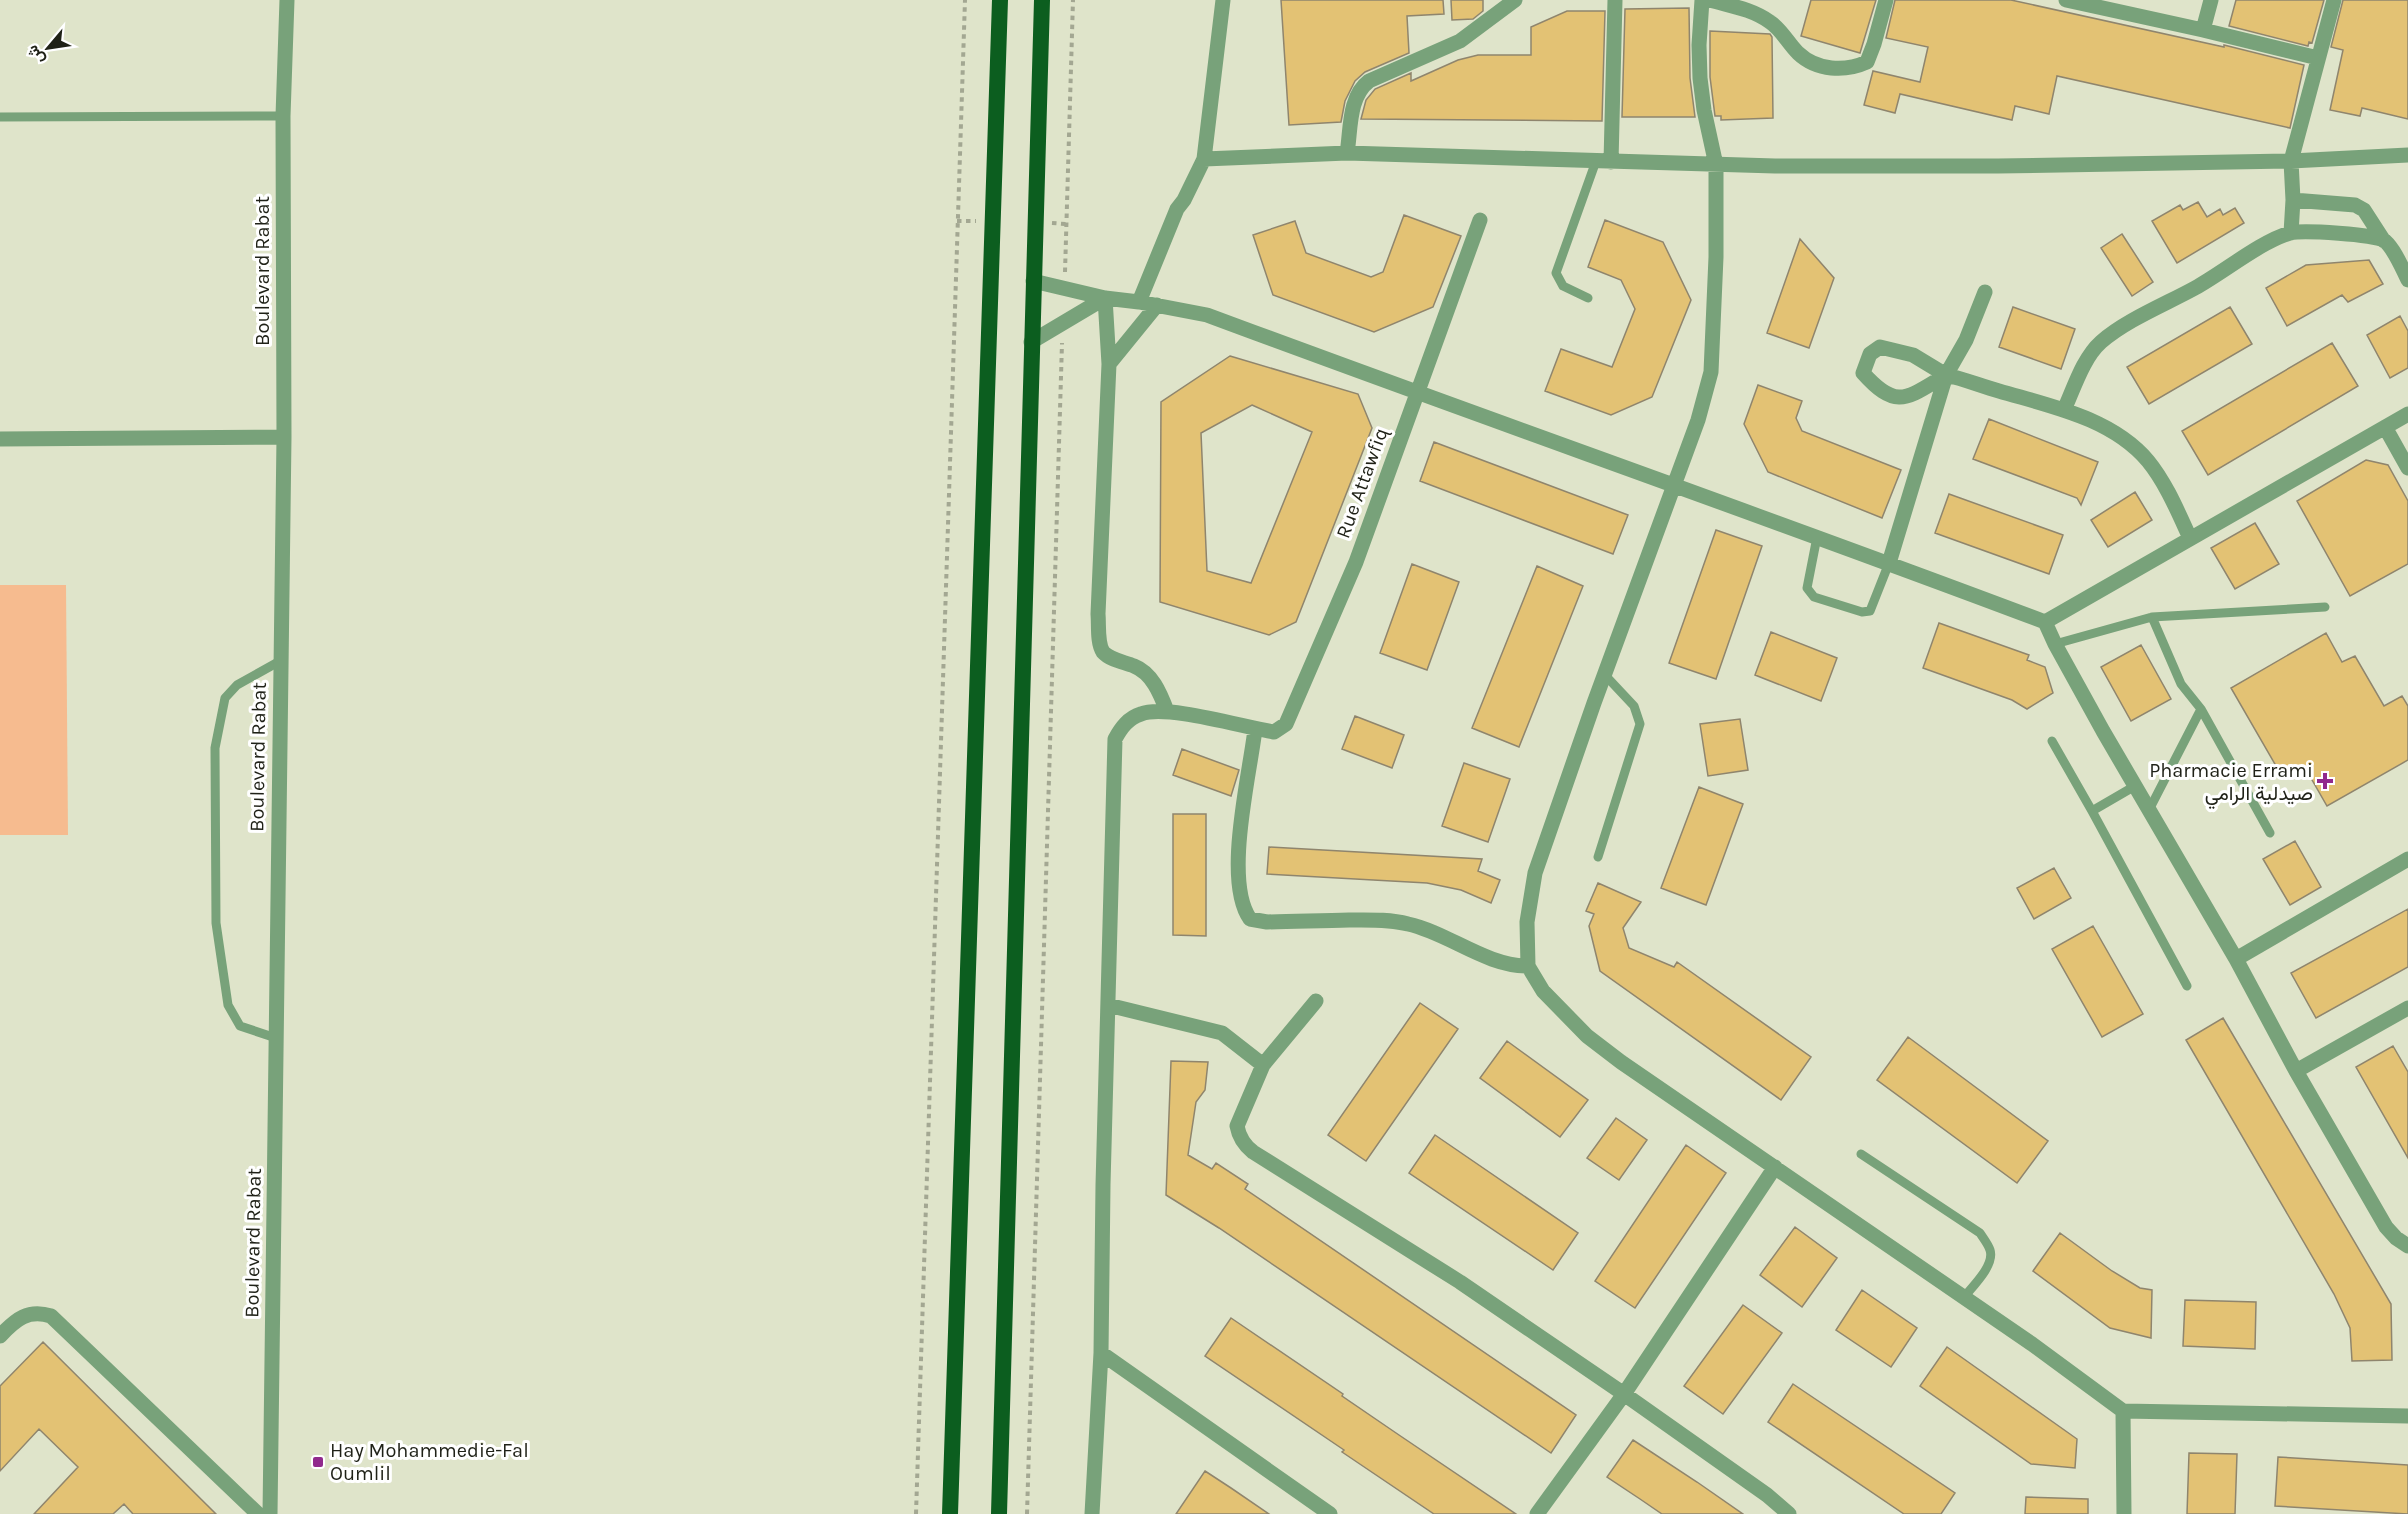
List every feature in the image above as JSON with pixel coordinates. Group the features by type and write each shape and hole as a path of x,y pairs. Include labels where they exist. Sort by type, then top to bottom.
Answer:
{"highway":[{"path":"950,1514 1000,0"},
{"path":"999,1514 1042,0"}],"street":[{"name":"Boulevard Rabat","path":"270,1514 284,437 283,116 287,0"},
{"path":"1139,302 1177,209 1184,200 1204,159 1223,0"},
{"path":"1347,153 1355,101 1362,87 1376,78 1460,41 1515,0"},
{"path":"1603,162 1615,0"},
{"path":"1702,0 1699,45 1700,78 1704,110 1716,165 1716,257 1711,372 1698,420 1535,873 1527,922 1528,966 1543,990 1587,1036 1964,1297 2123,1411 2408,1416"},
{"path":"1710,0 1751,11 1773,23 1800,54 1822,67 1852,69 1867,62 1886,0"},
{"path":"2066,0 2318,58"},
{"path":"2203,30 2211,0"},
{"path":"2291,233 2293,200 2291,161 2334,0"},
{"path":"1204,159 1347,153 1716,165 1998,166 2291,161 2408,155"},
{"path":"2293,200 2355,205 2364,210 2400,263 2408,280"},
{"name":"Rue Attawfiq","path":"1255,729 1274,732 1281,729 1294,706 1356,562 1480,220"},
{"path":"2064,410 2089,358 2100,343 2265,245 2291,233 2364,235 2384,241"},
{"path":"1033,281 1105,298 1207,315 1673,487 1890,563 2045,622 2055,644 2135,786 2236,959 2296,1071 2386,1227 2408,1246"},
{"path":"1890,563 1946,375 1966,340 1985,292"},
{"path":"1031,342 1105,298"},
{"path":"1105,298 1109,364 1098,614 1100,646 1110,657 1137,667 1158,687 1167,711"},
{"path":"1109,364 1157,305"},
{"path":"1946,375 1914,394 1894,398 1879,390 1863,372 1870,354 1880,347 1913,355 1946,375 2064,410 2115,433 2148,462 2173,502 2190,538"},
{"path":"2045,622 2408,414"},
{"path":"2385,428 2408,468"},
{"path":"0,439 284,437"},
{"path":"1092,1514 1101,1353 1115,739 1122,727 1142,713 1167,711 1255,729 1251,767 1242,807 1239,844 1239,884 1244,911 1250,919 1266,922 1371,920 1409,924 1511,965 1528,966"},
{"path":"2236,959 2408,859"},
{"path":"1316,1000 1263,1065 1237,1126 1239,1135 1253,1152 1460,1282 1624,1394 1767,1495 1789,1514"},
{"path":"1108,1005 1222,1033 1263,1065"},
{"path":"2296,1071 2408,1008"},
{"path":"1538,1514 1624,1394 1775,1167"},
{"path":"0,1336 16,1319 26,1314 39,1312 51,1316 258,1514"},
{"path":"1101,1353 1330,1514"},
{"path":"2123,1411 2124,1514"}],"lane":[{"path":"0,117 283,116"},
{"path":"1588,298 1563,286 1556,273 1603,162"},
{"path":"1817,537 1807,588 1814,597 1862,612 1870,612 1890,563"},
{"path":"2055,644 2152,617 2325,608"},
{"path":"2152,617 2181,684 2201,709 2270,832"},
{"path":"276,1038 240,1026 228,1005 216,923 215,748 225,698 237,685 280,661"},
{"path":"1598,857 1640,724 1634,706 1605,674"},
{"path":"2150,810 2201,709"},
{"path":"2052,741 2187,986"},
{"path":"2092,811 2135,786"},
{"path":"1861,1154 1980,1233 1990,1249 1991,1256 1988,1265 1964,1297"}],"path":[{"path":"916,1514 965,0"},
{"path":"1064,289 1073,0"},
{"path":"1027,1514 1063,324"}],"shaded area":[{"path":"0,585 66,585 68,835 0,835"}],"building":[{"path":"1281,0 1443,0 1444,14 1407,16 1409,53 1365,72 1355,81 1345,101 1341,122 1289,125"},
{"path":"1451,0 1483,0 1483,11 1473,19 1452,20"},
{"path":"1811,0 1876,0 1860,53 1801,36"},
{"path":"1895,0 2011,0 2224,47 2224,45 2304,65 2290,128 2057,76 2049,114 2015,106 2012,120 1900,94 1895,113 1864,105 1873,71 1920,82 1928,47 1886,38"},
{"path":"2236,0 2324,0 2312,43 2309,42 2308,46 2229,26"},
{"path":"2343,0 2408,0 2408,119 2362,108 2360,116 2330,110 2343,50 2331,47"},
{"path":"1689,8 1690,78 1695,117 1622,117 1625,9"},
{"path":"1567,11 1605,11 1602,121 1361,119 1366,100 1375,89 1411,73 1411,81 1458,60 1478,55 1531,55 1531,27"},
{"path":"1710,31 1770,34 1772,37 1773,118 1721,120 1721,116 1715,116 1710,77"},
{"path":"2198,202 2207,217 2220,209 2223,215 2235,208 2244,223 2177,263 2152,221 2180,205 2183,210"},
{"path":"1404,215 1461,236 1433,307 1374,332 1273,295 1253,235 1295,221 1306,253 1371,277 1383,272"},
{"path":"1605,220 1663,242 1691,300 1652,397 1611,415 1545,391 1561,349 1612,367 1635,309 1621,280 1588,267"},
{"path":"2122,234 2153,282 2132,296 2101,248"},
{"path":"1800,239 1834,278 1809,348 1767,333"},
{"path":"2369,260 2383,284 2348,302 2342,295 2287,326 2266,288 2306,265"},
{"path":"2013,307 2075,329 2061,369 1999,347"},
{"path":"2230,307 2252,344 2149,404 2127,367"},
{"path":"2400,316 2408,331 2408,368 2390,378 2367,335"},
{"path":"2332,343 2358,386 2208,475 2182,431"},
{"path":"1230,356 1358,394 1372,428 1296,622 1269,635 1160,602 1161,402","holes":["1252,405 1312,432 1251,583 1207,571 1201,433"]},
{"path":"1758,385 1802,401 1796,418 1802,431 1901,470 1882,518 1768,472 1744,424"},
{"path":"1989,419 2098,462 2081,505 2077,498 1973,459"},
{"path":"1434,442 1628,515 1613,554 1420,481"},
{"path":"2366,460 2388,465 2408,501 2408,564 2350,596 2297,501"},
{"path":"2135,492 2152,520 2108,547 2091,520"},
{"path":"1949,494 2063,535 2049,574 1935,533"},
{"path":"2255,523 2279,564 2235,589 2211,548"},
{"path":"1716,530 1762,546 1716,679 1669,663"},
{"path":"1412,564 1459,582 1427,670 1380,653"},
{"path":"1537,566 1583,586 1519,747 1472,728"},
{"path":"1939,623 2029,655 2027,660 2045,667 2053,693 2027,709 2012,700 1923,668"},
{"path":"1771,632 1837,658 1821,701 1755,675"},
{"path":"2326,633 2342,662 2355,656 2384,706 2402,696 2408,706 2408,760 2327,806 2304,766 2283,778 2231,688"},
{"path":"2141,645 2171,699 2131,721 2101,667"},
{"path":"1355,716 1404,735 1392,768 1342,749"},
{"path":"1740,719 1748,770 1708,776 1700,724"},
{"path":"1182,749 1239,770 1231,796 1173,775"},
{"path":"1464,763 1510,779 1488,842 1442,826"},
{"path":"1699,787 1743,804 1706,905 1661,888"},
{"path":"1173,814 1206,814 1206,936 1173,935"},
{"path":"2295,841 2321,887 2290,905 2263,859"},
{"path":"1269,847 1482,859 1478,871 1500,880 1491,903 1461,890 1427,883 1267,874"},
{"path":"2054,868 2071,898 2034,919 2017,888"},
{"path":"1598,883 1641,902 1623,928 1629,948 1674,967 1677,962 1811,1057 1781,1100 1600,971 1589,926 1594,914 1586,911"},
{"path":"2408,909 2408,967 2316,1018 2291,973"},
{"path":"2093,926 2143,1014 2102,1037 2052,949"},
{"path":"1420,1003 1458,1029 1366,1161 1328,1135"},
{"path":"2223,1018 2391,1304 2392,1360 2352,1361 2350,1328 2334,1294 2186,1040"},
{"path":"1908,1037 2048,1141 2017,1183 1877,1080"},
{"path":"1507,1041 1588,1100 1560,1137 1480,1078"},
{"path":"2393,1046 2408,1072 2408,1158 2356,1067"},
{"path":"1171,1061 1208,1062 1205,1090 1196,1102 1188,1155 1212,1169 1216,1163 1248,1184 1245,1189 1576,1415 1551,1453 1219,1228 1166,1195"},
{"path":"1616,1118 1647,1140 1619,1180 1587,1158"},
{"path":"1435,1135 1578,1233 1553,1270 1409,1173"},
{"path":"1686,1145 1726,1173 1635,1308 1595,1281"},
{"path":"1795,1227 1837,1258 1802,1307 1760,1275"},
{"path":"2060,1233 2112,1271 2140,1288 2152,1290 2151,1338 2110,1328 2033,1271"},
{"path":"1862,1290 1917,1328 1891,1367 1836,1330"},
{"path":"2185,1300 2256,1302 2255,1349 2183,1346"},
{"path":"1743,1305 1782,1333 1723,1414 1684,1386"},
{"path":"1231,1318 1516,1514 1434,1514 1342,1452 1344,1450 1205,1356"},
{"path":"43,1342 216,1514 133,1514 124,1504 113,1514 34,1514 78,1467 39,1429 0,1471 0,1386"},
{"path":"1947,1347 2077,1439 2075,1468 2031,1464 1920,1386"},
{"path":"1793,1384 1955,1493 1941,1514 1904,1514 1768,1422"},
{"path":"1633,1440 1743,1514 1662,1514 1607,1477"},
{"path":"2189,1453 2237,1454 2235,1514 2187,1514"},
{"path":"2278,1457 2408,1465 2408,1514 2275,1506"},
{"path":"1205,1471 1231,1488 1269,1514 1176,1514"},
{"path":"2026,1497 2088,1499 2088,1514 2025,1514"}],"place":[{"name":"Pharmacie Errami صيدلية الرامي","path":"2325,781"},
{"name":"Hay Mohammedie-Fal Oumlil","path":"318,1462"}]}
